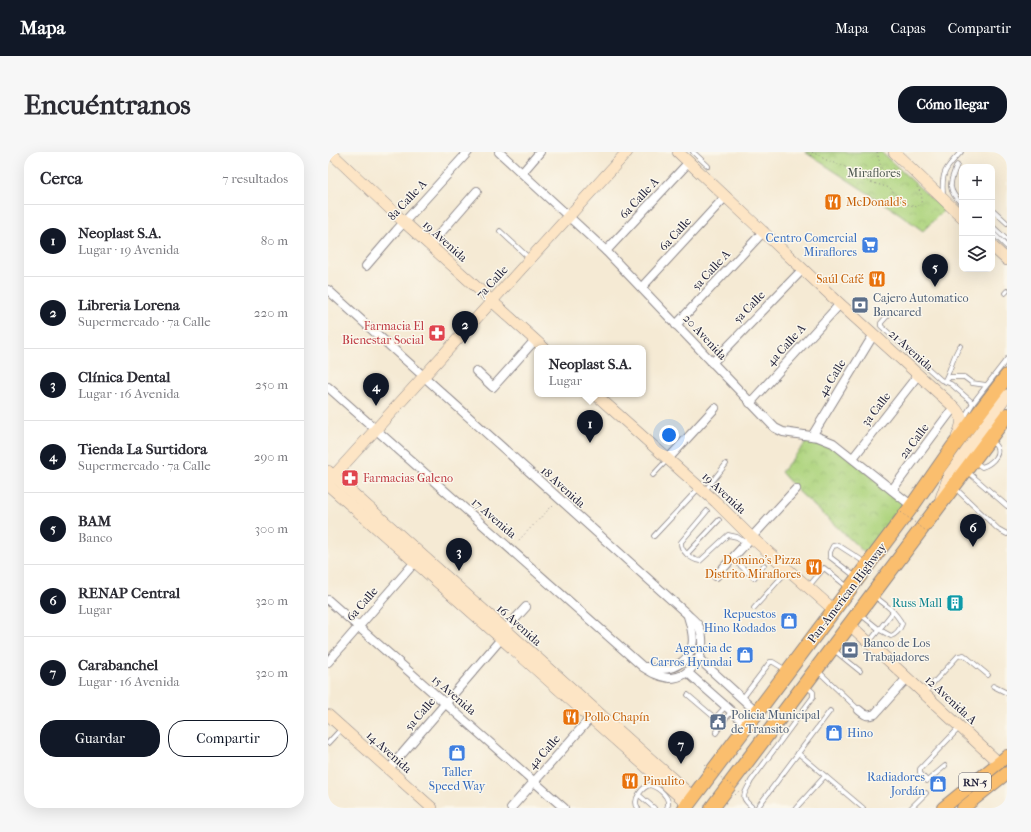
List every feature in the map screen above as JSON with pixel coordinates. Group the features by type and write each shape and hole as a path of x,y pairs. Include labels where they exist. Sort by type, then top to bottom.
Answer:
{"highway":[{"name":"Pan-American Highway","path":"689,803 912,506 953,447 1007,376"},
{"name":"Pan-American Highway","path":"713,808 939,506 951,481 969,465 1000,428"}],"main road":[{"name":"RN-5","path":"943,808 1003,760"},
{"name":"RN-5","path":"963,808 1007,774"}],"street":[{"name":"19 Avenida","path":"330,152 404,222 540,345"},
{"name":"8a Calle A","path":"366,266 468,152"},
{"name":"20 Avenida","path":"499,152 606,251 774,428 794,435 812,436 833,444 853,458 912,506"},
{"path":"522,173 540,152"},
{"name":"7a Calle","path":"329,479 376,430 627,152"},
{"name":"21 Avenida","path":"678,152 691,157 726,196 840,304 954,407 961,417 962,423"},
{"path":"894,152 959,214"},
{"name":"6a Calle A","path":"606,251 691,157"},
{"path":"430,245 477,191"},
{"name":"6a Calle","path":"642,288 726,196"},
{"name":"5a Calle A","path":"676,325 764,231"},
{"path":"995,249 1007,260"},
{"name":"5a Calle","path":"712,363 803,269"},
{"name":"18 Avenida","path":"328,290 687,614 698,625 702,638 699,659"},
{"name":"4a Calle A","path":"750,403 840,304"},
{"name":"4a Calle","path":"812,436 874,334"},
{"path":"476,371 492,387 534,340"},
{"name":"3a Calle","path":"853,458 918,375"},
{"name":"17 Avenida","path":"328,387 644,667 656,675 669,678 679,676 687,672"},
{"path":"951,481 1007,395"},
{"name":"19 Avenida","path":"599,397 702,490 748,540 788,571 834,610"},
{"name":"2a Calle","path":"892,490 954,407"},
{"path":"668,459 715,408"},
{"path":"953,447 962,423"},
{"name":"16 Avenida","path":"329,479 415,562 503,634"},
{"name":"16 Avenida","path":"329,479 593,714 689,803"},
{"path":"716,576 796,489"},
{"name":"6a Calle","path":"328,662 415,562"},
{"name":"15 Avenida","path":"328,600 564,808"},
{"name":"5a Calle","path":"388,769 446,704 526,607"},
{"path":"644,667 663,669 677,666 687,658 693,646 693,631 687,614"},
{"name":"12 Avenida A","path":"850,625 960,727 1003,760"},
{"path":"747,725 687,672 699,659 757,712"},
{"path":"860,710 865,715 869,716 874,714 907,678"},
{"name":"4a Calle","path":"511,808 593,714"},
{"name":"16 Avenida","path":"593,714 663,787 689,803"},
{"name":"14 Avenida","path":"328,715 432,808"}],"lane":[{"path":"943,199 942,179 945,171 961,152"},
{"path":"691,157 708,166"},
{"path":"957,166 951,178 951,185 952,192 959,201"},
{"path":"995,212 1007,223"},
{"path":"995,229 1007,240"},
{"path":"500,231 531,259"},
{"path":"995,235 1007,246"},
{"path":"889,314 881,323 881,326 941,380 951,384 973,403"},
{"path":"945,381 960,346"},
{"path":"962,423 973,403 1007,359"},
{"path":"945,381 950,377 964,376 972,383 986,385"},
{"path":"653,475 668,459"},
{"path":"654,536 702,490 726,464"},
{"path":"969,465 1007,506"},
{"path":"951,481 998,529 1007,534"},
{"path":"707,510 681,542 682,548 687,554 697,561 702,560 728,535 748,540"},
{"path":"687,554 719,520"},
{"path":"854,583 830,557 829,554 833,546 838,545 868,565"},
{"path":"732,558 754,578 764,565"},
{"path":"807,588 824,568 854,583"},
{"path":"754,608 788,571"},
{"path":"858,613 880,630 891,636 900,628 902,624 894,612 872,595"},
{"path":"869,643 894,612"},
{"path":"832,648 860,671"},
{"path":"924,693 958,656 964,656 988,675"},
{"path":"742,699 770,662 773,662 788,671"},
{"path":"816,670 860,710"},
{"path":"753,808 744,799 751,781 813,697 813,692 804,685"},
{"path":"993,686 1007,693"},
{"path":"688,695 714,718 729,709"},
{"path":"716,733 726,718 729,709"},
{"path":"757,808 830,711"},
{"path":"945,766 927,781 920,773 920,769 960,727"},
{"path":"328,744 342,728"},
{"path":"798,753 863,808"},
{"path":"739,772 751,781"},
{"path":"796,808 825,776"},
{"path":"638,808 635,804 639,795 647,785 663,787 669,803 666,808"},
{"path":"911,808 926,793"},
{"path":"639,795 654,808"}],"path":[{"path":"810,156 812,152 825,160 842,165 855,173 860,179 868,180 890,188 904,203 917,207 922,199 921,192 914,184"},
{"path":"877,152 882,172"},
{"path":"868,180 872,175 897,168"},
{"path":"511,549 559,499"},
{"path":"898,510 929,533"},
{"path":"705,765 736,789"}],"green space":[{"name":"Miraflores","path":"805,152 881,152 944,210 923,231 900,214"},
{"path":"812,436 824,439 906,501 865,553 796,489 781,472"}],"place":[{"name":"McDonald's","path":"833,202"},
{"name":"Centro Comercial Miraflores","path":"870,245"},
{"name":"Saúl Café","path":"877,279"},
{"name":"BAM","path":"935,287"},
{"name":"Cajero Automatico Bancared","path":"860,305"},
{"name":"Farmacia El Bienestar Social","path":"437,333"},
{"name":"Libreria Lorena","path":"465,344"},
{"name":"Tienda La Surtidora","path":"376,406"},
{"name":"Neoplast S.A.","path":"590,443"},
{"name":"Farmacias Galeno","path":"350,478"},
{"name":"RENAP Central","path":"973,547"},
{"name":"Domino's Pizza Distrito Miraflores","path":"814,567"},
{"name":"Clínica Dental","path":"459,571"},
{"name":"Russ Mall","path":"955,603"},
{"name":"Repuestos Hino Rodados","path":"789,621"},
{"name":"Banco de Los Trabajadores","path":"850,650"},
{"name":"Agencia de Carros Hyundai","path":"745,655"},
{"name":"Pollo Chapín","path":"571,717"},
{"name":"Policia Municipal de Transito","path":"718,722"},
{"name":"Hino","path":"834,733"},
{"name":"Taller Speed Way","path":"457,753"},
{"name":"Carabanchel","path":"681,764"},
{"name":"Pinulito","path":"630,781"},
{"name":"Radiadores Jordán","path":"938,784"}]}
